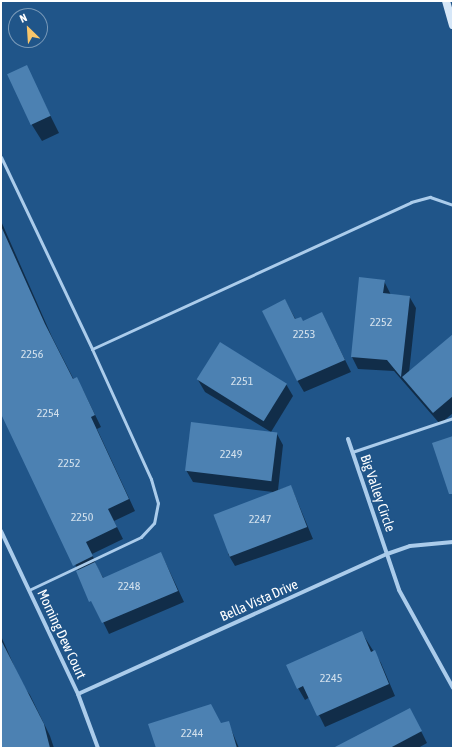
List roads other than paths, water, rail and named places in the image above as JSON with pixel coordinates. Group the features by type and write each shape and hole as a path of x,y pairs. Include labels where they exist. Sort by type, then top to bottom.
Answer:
{"main road":[{"path":"446,1 453,25"}],"street":[{"name":"Big Valley Circle","path":"348,439 387,554 407,607 453,688"},
{"name":"Morning Dew Court","path":"1,531 78,694 98,748"},
{"name":"Bella Vista Drive","path":"78,694 387,554 410,546 453,542"}],"lane":[{"path":"1,157 92,349 151,480 156,492 158,513 149,531 142,537 29,590"},
{"path":"92,349 411,202 430,197 453,205"},
{"path":"352,452 453,418"}]}
